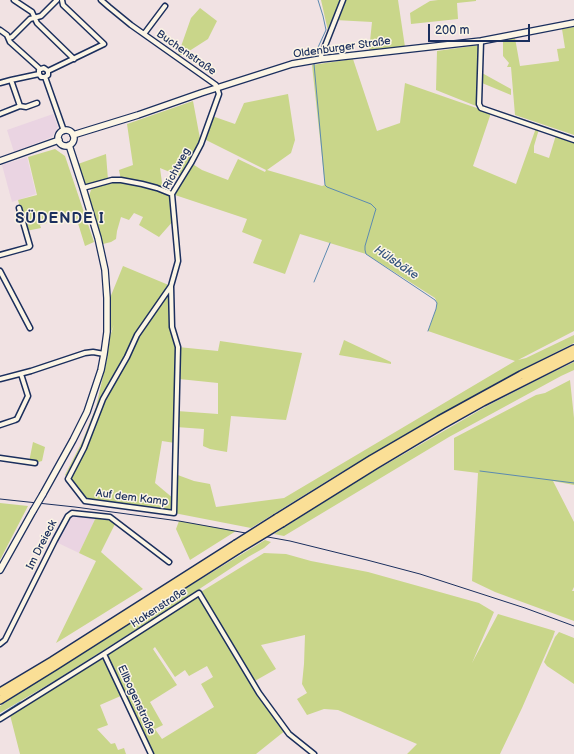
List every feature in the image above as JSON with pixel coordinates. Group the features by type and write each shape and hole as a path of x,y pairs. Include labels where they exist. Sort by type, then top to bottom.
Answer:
{"highway":[{"path":"0,700 68,658 372,459 521,375 574,349"},
{"path":"280,520 483,402 574,356"},
{"path":"0,692 238,547"}],"street":[{"path":"14,0 32,12 37,23 74,59"},
{"path":"9,38 12,37 30,19 41,16 57,0"},
{"path":"45,77 48,75 48,71 104,44 63,5 62,0"},
{"name":"Buchenstraße","path":"101,0 144,34 210,80 218,88"},
{"path":"320,59 343,0"},
{"name":"Buchenstraße","path":"144,34 165,6"},
{"name":"Oldenburger Straße","path":"73,136 292,64 320,59 481,41 574,23"},
{"path":"0,30 7,34 10,42 39,72 41,77 45,77 64,131"},
{"path":"481,41 479,104 481,108 574,140"},
{"path":"0,83 39,72 44,68 48,71"},
{"path":"11,80 20,106"},
{"name":"Richtweg","path":"171,286 178,261 172,194 201,144 219,94 218,88"},
{"path":"0,114 20,106 26,107 37,103"},
{"path":"59,140 59,135 64,131 69,131 73,136 72,142 69,145"},
{"path":"59,140 62,144 69,145"},
{"path":"0,162 59,140"},
{"path":"0,570 84,419 101,370 104,354 108,314 105,270 99,243 69,145"},
{"path":"83,188 112,180 120,180 141,183 172,194"},
{"path":"0,255 30,246 18,208"},
{"path":"0,271 30,328"},
{"name":"Auf dem Kamp","path":"171,286 172,326 178,347 174,513 85,501 68,479 84,448 103,399 127,357 137,334 171,286"},
{"path":"0,379 21,374 85,353 93,352 104,354"},
{"path":"0,425 17,419 28,396 21,374"},
{"path":"0,458 35,463"},
{"name":"Im Dreieck","path":"0,644 5,640 58,534 68,516 72,513 110,517 169,562"},
{"name":"Hakenstraße","path":"0,719 199,593 259,693 289,734 314,754"},
{"name":"Ellbogenstraße","path":"104,654 151,754"}],"shaded area":[{"path":"53,114 58,127 52,137 14,152 7,130"},
{"path":"27,157 36,194 12,202 2,165"},
{"path":"73,511 98,514 79,553 56,542"}],"green space":[{"path":"321,0 398,0 405,47 369,51 372,22 335,20 328,31"},
{"path":"430,1 476,1 457,3 458,19 411,24 410,13"},
{"path":"200,8 217,21 208,39 183,55 178,55 191,18"},
{"path":"574,27 574,135 515,115 511,67 507,67 509,63 503,56 503,41 515,38 520,66 559,61 557,49 565,48 562,29"},
{"path":"479,45 478,104 476,106 436,90 437,51"},
{"path":"353,59 377,131 400,123 405,83 491,113 473,166 516,184 536,128 539,129 534,146 534,153 549,158 556,135 574,142 574,331 518,360 526,358 574,335 574,343 509,376 418,427 251,528 174,513 86,503 65,475 82,442 96,407 107,359 110,336 114,325 109,336 110,298 123,266 171,286 172,327 178,347 218,351 220,341 302,353 286,420 231,416 227,452 210,449 203,446 204,429 176,427 177,411 218,414 218,383 179,379 178,354 175,443 162,441 155,483 174,499 175,474 194,481 210,484 216,507 284,498 515,361 428,331 436,309 437,303 435,298 366,254 300,234 285,274 253,263 262,240 242,232 247,219 172,194 174,220 159,237 139,225 143,217 134,213 129,220 121,217 116,239 103,244 89,196 91,190 94,187 120,181 155,190 156,188 141,183 121,180 119,170 133,165 127,124 193,101 201,144 191,163 202,170 228,180 238,159 265,172 266,170 204,139 212,116 235,124 244,103 288,94 295,140 291,153 267,170 322,186 325,185 312,65","holes":["160,168 182,177 172,194 163,190"]},
{"path":"482,73 511,89 511,95 482,83"},
{"path":"55,149 65,156 94,242 85,246 77,220 70,223 66,214 53,218 52,216 46,218 47,223 40,225 41,228 26,231 18,200 37,195 28,157"},
{"path":"106,154 108,180 85,186 78,164"},
{"path":"344,340 391,362 391,364 339,355"},
{"path":"574,362 574,370 449,437 284,536 274,534 359,480 487,406"},
{"path":"570,380 574,418 574,485 553,481 574,522 574,587 572,591 574,591 574,621 495,592 472,581 478,473 454,470 454,438 536,395 545,393"},
{"path":"33,442 45,447 42,461 35,463 29,462"},
{"path":"0,503 28,506 0,560"},
{"path":"98,513 110,515 110,517 116,522 101,552 143,589 56,643 96,561 79,553"},
{"path":"179,521 236,531 190,560 176,529"},
{"path":"265,540 271,542 172,607 56,680 0,713 0,706 122,627"},
{"path":"264,553 286,554 311,561 368,572 479,603 494,612 472,663 498,614 555,631 522,708 500,754 407,754 417,744 338,710 324,709 307,715 297,699 307,693 302,684 305,635 261,645 276,669 253,682 286,730 256,754 151,754 123,695 100,705 108,725 97,729 111,744 115,743 118,750 124,748 126,754 20,754 10,715 199,593","holes":["155,647 175,677 185,670 189,676 207,666 213,677 201,684 214,707 162,739 155,729 163,725 150,702 177,685 153,649"]},
{"path":"559,632 574,638 574,684 547,666 544,662 555,637"}],"waterway":[{"name":"Hülsbäke","path":"314,56 326,30 318,0"},
{"name":"Hülsbäke","path":"314,64 325,185 371,204 376,209 365,246 366,254 435,300 437,303 436,309 428,331"},
{"path":"314,282 330,243"},
{"path":"480,471 574,483"},
{"path":"0,715 20,702"}],"railway":[{"path":"0,499 75,507 179,521 290,541 420,574 525,608 574,626"}],"district":[{"name":"SÜDENDE I","path":"60,219"}]}
